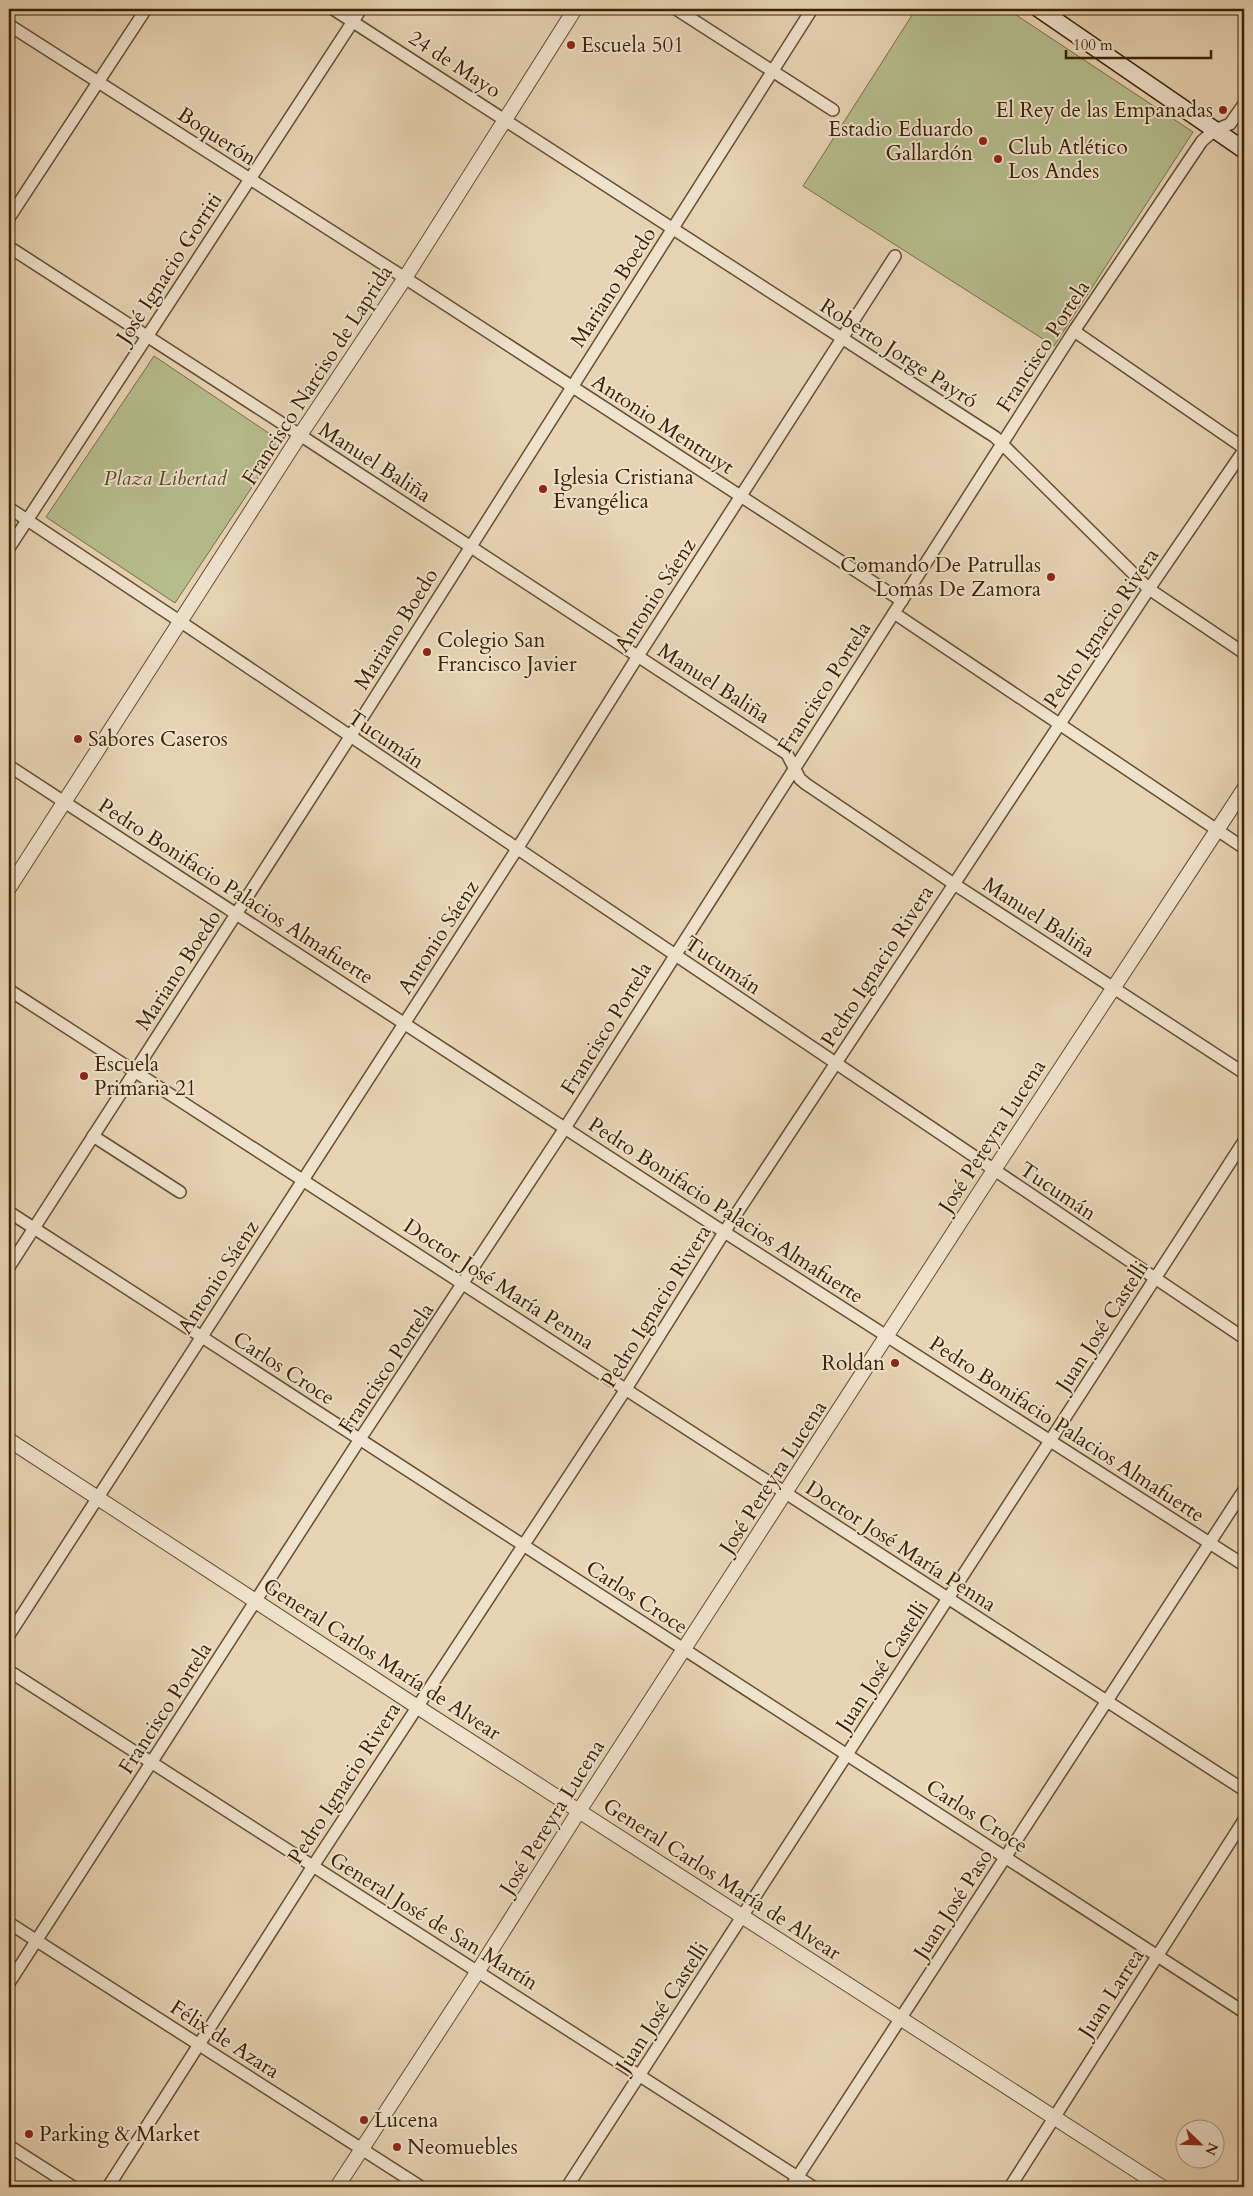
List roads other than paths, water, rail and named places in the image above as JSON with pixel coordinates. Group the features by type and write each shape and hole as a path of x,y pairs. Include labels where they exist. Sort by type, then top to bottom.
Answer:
{"main road":[{"path":"1049,12 1244,150"}],"street":[{"path":"9,218 146,9"},
{"name":"24 de Mayo","path":"333,9 506,119"},
{"name":"José Ignacio Gorriti","path":"9,548 361,9"},
{"name":"Francisco Narciso de Laprida","path":"10,882 181,622 300,435 405,278 575,9"},
{"path":"676,9 834,110"},
{"name":"Mariano Boedo","path":"9,1267 350,737 812,9"},
{"name":"Boquerón","path":"9,25 405,278"},
{"name":"Francisco Portela","path":"9,1983 360,1440 465,1283 565,1128 1074,331 1202,141 1215,130 1230,124 1244,104"},
{"name":"Roberto Jorge Payró","path":"506,119 1002,444 1149,589 1244,653"},
{"name":"Manuel Baliña","path":"9,247 787,754 800,780 954,884 1115,987 1244,1073"},
{"name":"Antonio Sáenz","path":"9,1635 517,849 638,656 895,256"},
{"name":"Antonio Mentruyt","path":"405,278 902,601"},
{"path":"1074,331 1244,449"},
{"name":"Pedro Ignacio Rivera","path":"108,2187 312,1866 522,1544 626,1389 725,1231 1060,723 1244,449"},
{"name":"Tucumán","path":"9,508 1244,1338"},
{"path":"894,613 1244,848"},
{"name":"Pedro Bonifacio Palacios Almafuerte","path":"9,766 565,1128 1244,1565"},
{"name":"José Pereyra Lucena","path":"337,2187 994,1170 1244,789"},
{"name":"Doctor José María Penna","path":"9,990 465,1283 786,1494 1244,1790"},
{"path":"93,1136 180,1192"},
{"name":"Juan José Castelli","path":"567,2187 1244,1141"},
{"name":"Carlos Croce","path":"9,1212 1244,2012"},
{"name":"General Carlos María de Alvear","path":"9,1440 416,1706 1162,2187"},
{"name":"Juan José Paso","path":"795,2182 1244,1490"},
{"name":"General José de San Martín","path":"9,1671 152,1761 640,2076 795,2182 813,2187"},
{"name":"Juan Larrea","path":"1010,2187 1244,1820"},
{"name":"Félix de Azara","path":"9,1922 421,2187"},
{"path":"9,2146 73,2187"}],"place":[{"name":"Escuela 501","path":"571,45"},
{"name":"El Rey de las Empanadas","path":"1223,110"},
{"name":"Estadio Eduardo Gallardón","path":"983,141"},
{"name":"Club Atlético Los Andes","path":"998,159"},
{"name":"Iglesia Cristiana Evangélica","path":"543,489"},
{"name":"Comando De Patrullas Lomas De Zamora","path":"1051,577"},
{"name":"Colegio San Francisco Javier","path":"427,652"},
{"name":"Sabores Caseros","path":"78,739"},
{"name":"Escuela Primaria 21","path":"84,1076"},
{"name":"Roldan","path":"895,1363"},
{"name":"Lucena","path":"364,2120"},
{"name":"Parking & Market","path":"29,2134"},
{"name":"Neomuebles","path":"397,2147"}],"park label":[{"name":"Plaza Libertad","path":"165,478"}]}
